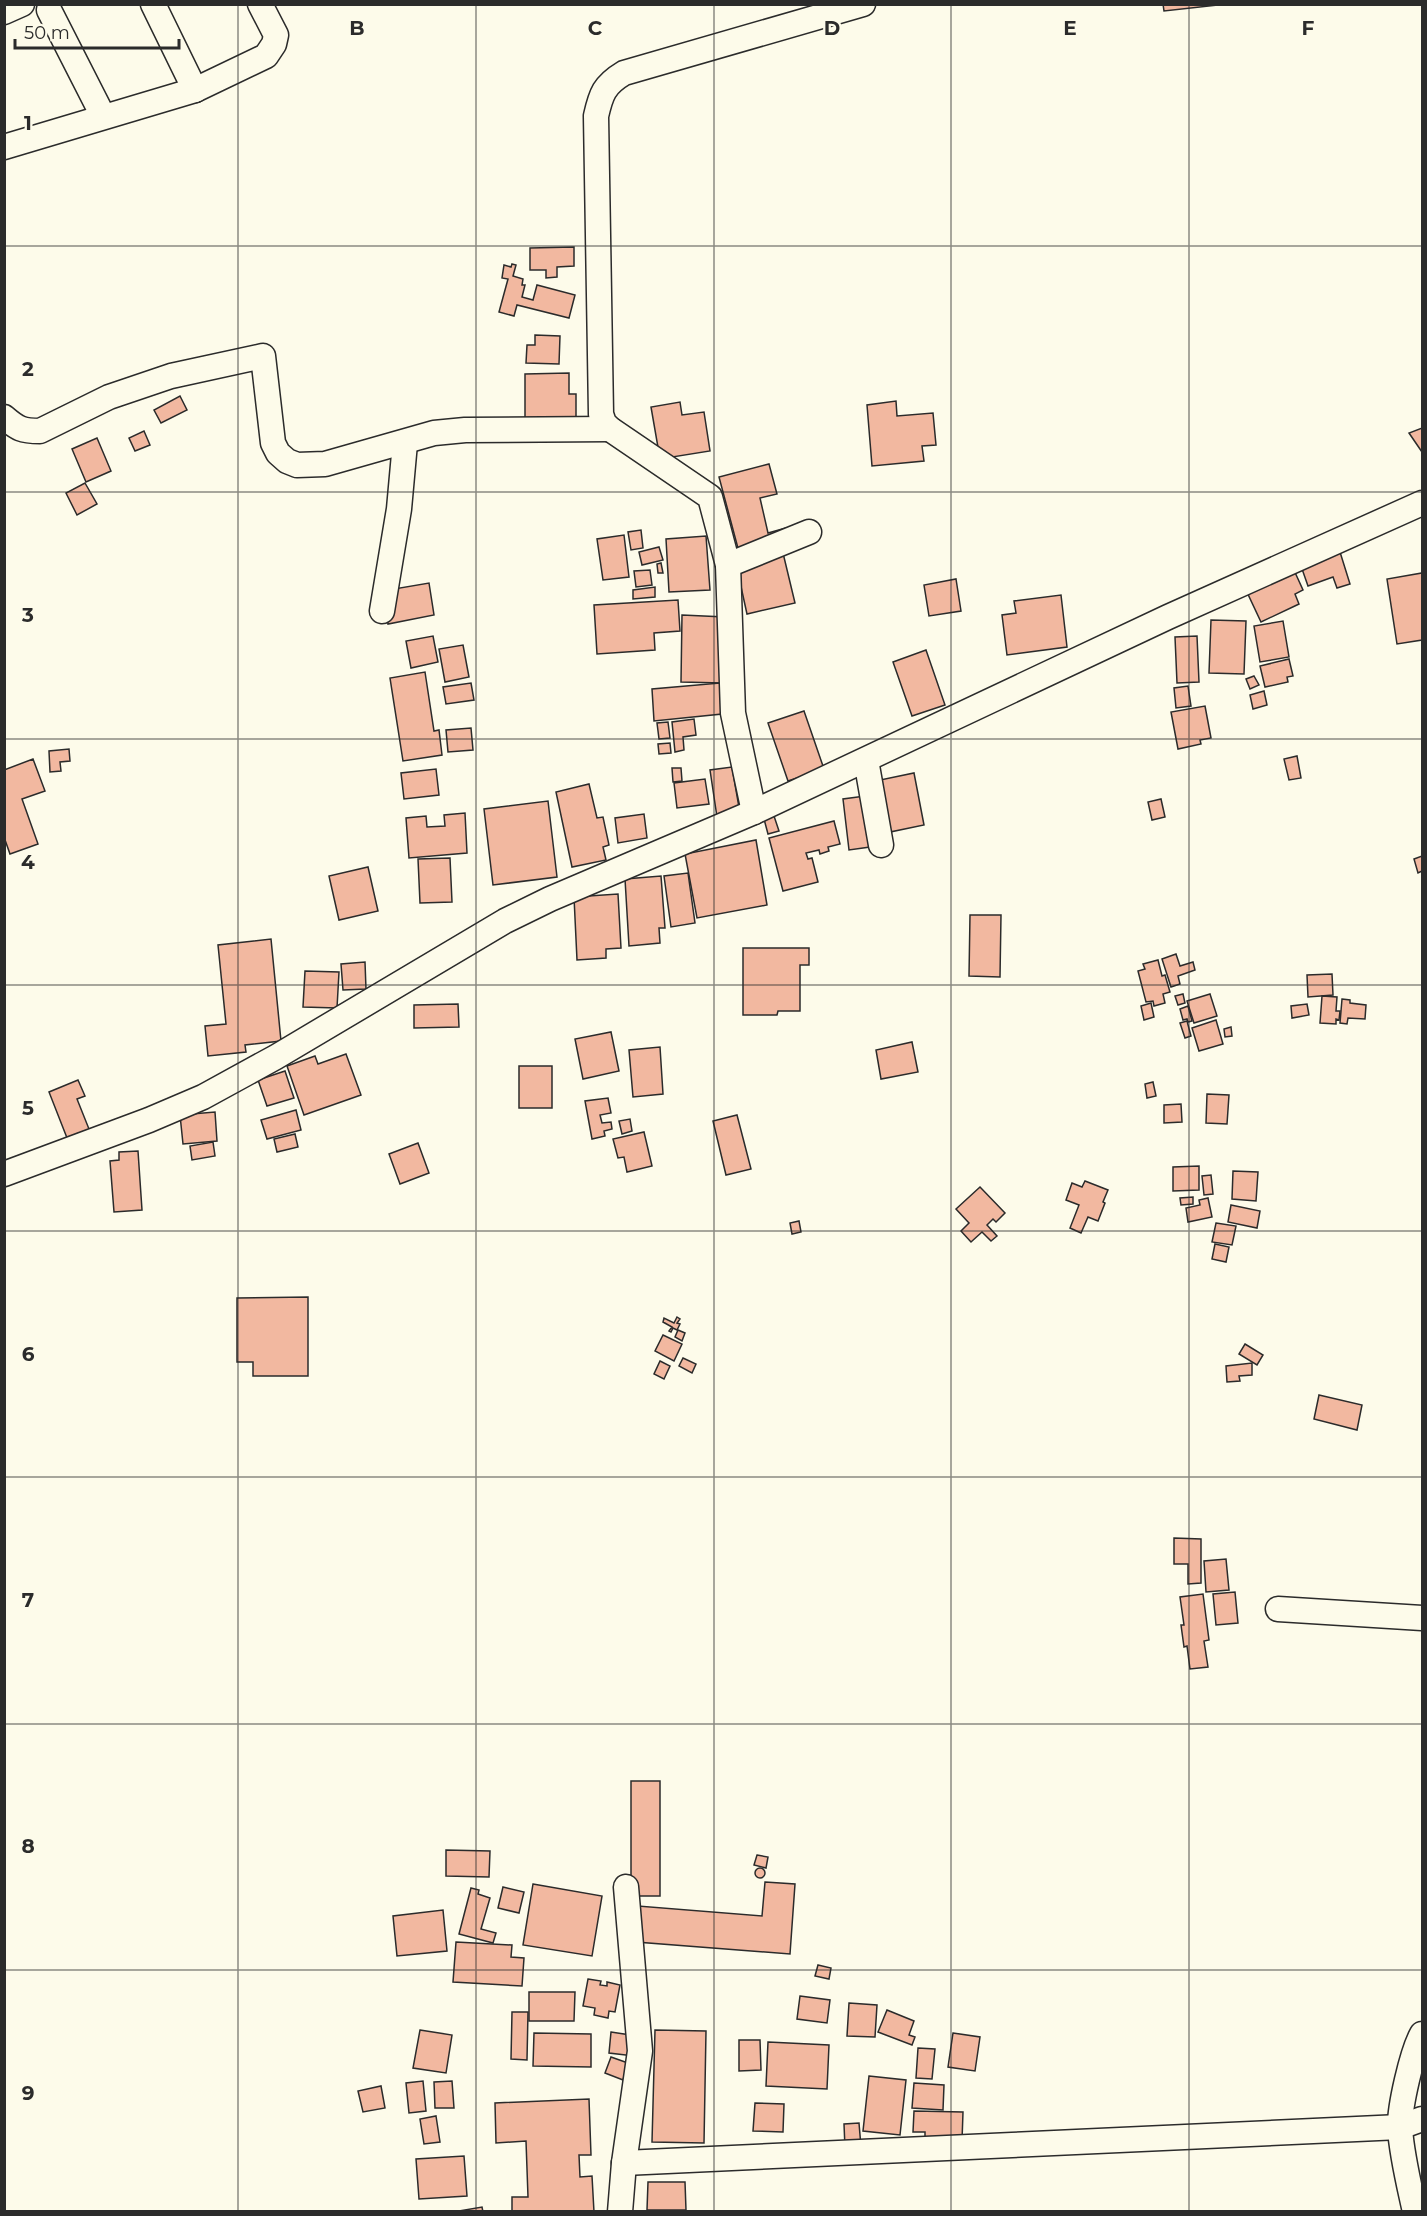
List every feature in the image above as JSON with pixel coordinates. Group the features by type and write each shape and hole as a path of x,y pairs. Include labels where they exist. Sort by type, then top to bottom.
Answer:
{"street":[{"path":"4,12 22,4"},
{"path":"153,4 195,90"},
{"path":"6,141 195,90 266,56 274,44 276,35 260,4"},
{"path":"754,813 733,713 728,565 710,497 610,429 604,423 601,414 596,116 603,91 612,80 624,73 863,4"},
{"path":"50,10 103,116"},
{"path":"4,417 17,428 40,431 109,398 171,376 263,356 273,443 278,453 287,461 297,465 325,464 434,433 465,430 610,429"},
{"path":"382,611 399,509 405,443"},
{"path":"4,1174 149,1120 202,1097 276,1057 505,921 595,878 754,813 1168,617 1422,502"},
{"path":"728,565 809,532"},
{"path":"866,760 881,845"},
{"path":"1278,1609 1422,1618"},
{"path":"620,2211 624,2163 640,2051 626,1887"},
{"path":"1415,2211 1406,2169 1411,2123 1409,2074 1422,2034"},
{"path":"624,2163 966,2149 1411,2123"}],"building":[{"path":"1163,4 1227,4 1164,11"},
{"path":"574,247 574,266 557,267 557,277 546,278 546,270 530,270 530,248"},
{"path":"512,264 516,265 513,276 523,279 522,285 525,285 522,297 533,300 537,285 575,295 569,318 517,305 514,316 499,312 508,279 502,278 504,265 511,267"},
{"path":"535,335 560,336 559,364 526,363 527,345 535,345"},
{"path":"569,373 569,394 576,394 576,425 525,426 525,374"},
{"path":"180,396 187,410 161,423 154,410"},
{"path":"896,401 897,416 933,413 936,445 922,446 924,461 872,466 867,405"},
{"path":"680,402 682,415 704,412 710,451 660,459 651,407"},
{"path":"1422,428 1422,452 1409,433"},
{"path":"144,431 150,445 135,451 129,438"},
{"path":"97,438 111,471 86,482 72,449"},
{"path":"769,464 777,494 760,498 768,533 786,528 789,539 739,552 719,477"},
{"path":"85,483 97,504 77,515 66,493"},
{"path":"641,530 643,548 631,550 628,532"},
{"path":"624,535 629,577 603,580 597,539"},
{"path":"706,536 710,590 669,592 666,539"},
{"path":"659,547 663,560 642,565 639,552"},
{"path":"1340,552 1350,584 1337,588 1333,577 1308,586 1301,566"},
{"path":"783,553 795,603 747,614 736,564"},
{"path":"661,563 663,573 658,573 657,564"},
{"path":"1293,568 1303,590 1295,594 1299,604 1261,622 1246,590"},
{"path":"650,570 652,585 636,587 634,571"},
{"path":"1422,573 1422,640 1397,644 1387,579"},
{"path":"956,579 961,611 929,616 924,585"},
{"path":"429,583 434,615 388,624 382,591"},
{"path":"655,587 655,597 633,599 633,590"},
{"path":"1061,595 1067,647 1007,655 1002,615 1016,613 1014,601"},
{"path":"678,600 680,631 654,633 655,650 597,654 594,605"},
{"path":"682,615 725,617 723,683 681,682"},
{"path":"1211,620 1246,621 1244,674 1209,673"},
{"path":"1283,621 1289,657 1260,662 1254,626"},
{"path":"433,636 438,662 411,668 406,641"},
{"path":"1197,636 1199,682 1177,683 1175,637"},
{"path":"463,645 469,677 445,682 439,649"},
{"path":"926,650 945,705 912,716 893,662"},
{"path":"1289,659 1293,676 1287,677 1288,682 1265,687 1260,666"},
{"path":"425,672 434,731 439,730 442,755 403,761 390,678"},
{"path":"1254,676 1259,685 1250,689 1246,679"},
{"path":"471,683 474,700 446,704 443,687"},
{"path":"720,683 722,714 654,721 652,689"},
{"path":"1188,686 1191,706 1176,708 1174,688"},
{"path":"1264,691 1267,705 1253,709 1250,695"},
{"path":"1205,706 1211,738 1200,740 1201,744 1178,749 1171,712"},
{"path":"804,711 824,769 788,781 768,723"},
{"path":"694,719 696,735 683,737 684,750 675,752 672,722"},
{"path":"668,722 670,738 659,739 657,723"},
{"path":"471,728 473,750 448,752 446,730"},
{"path":"670,743 671,753 659,754 658,744"},
{"path":"69,749 70,761 60,762 61,771 50,772 49,751"},
{"path":"1297,756 1301,778 1289,780 1284,759"},
{"path":"33,759 45,791 22,799 38,844 10,854 4,837 4,770"},
{"path":"732,767 740,813 717,817 710,770"},
{"path":"672,768 681,768 682,781 673,782"},
{"path":"436,769 439,795 404,799 401,773"},
{"path":"914,773 924,825 890,832 880,780"},
{"path":"705,779 709,804 677,808 674,783"},
{"path":"589,784 597,818 603,817 609,845 603,847 606,860 572,867 556,792"},
{"path":"865,796 877,846 849,850 843,799"},
{"path":"1161,799 1165,817 1152,820 1148,802"},
{"path":"548,801 557,877 493,885 484,809"},
{"path":"465,813 467,853 409,858 406,818 426,816 427,827 445,826 444,815"},
{"path":"644,814 647,838 618,843 615,818"},
{"path":"774,816 779,831 768,834 764,819"},
{"path":"834,821 840,844 828,847 829,851 820,854 819,850 806,853 808,859 812,858 818,882 783,891 769,838"},
{"path":"756,840 767,905 697,918 685,854"},
{"path":"1422,856 1422,871 1418,873 1414,859"},
{"path":"450,858 452,902 420,903 418,859"},
{"path":"368,867 378,911 339,920 329,876"},
{"path":"688,873 695,923 671,927 664,876"},
{"path":"661,876 665,928 659,928 660,943 629,946 625,879"},
{"path":"618,894 621,948 606,949 606,958 577,960 574,897"},
{"path":"970,915 1001,915 1000,977 969,976"},
{"path":"271,939 281,1041 245,1045 246,1052 208,1056 205,1026 226,1024 218,945"},
{"path":"743,948 809,948 809,965 800,965 800,1011 778,1011 777,1015 743,1015"},
{"path":"1176,954 1180,966 1193,962 1195,970 1178,976 1180,984 1171,987 1162,959"},
{"path":"1158,960 1162,976 1165,975 1170,992 1163,994 1165,1003 1154,1006 1153,1001 1146,1002 1138,971 1145,969 1143,964"},
{"path":"365,962 366,989 343,990 341,964"},
{"path":"305,971 339,972 337,1008 303,1007"},
{"path":"1332,974 1333,995 1308,997 1307,975"},
{"path":"1183,994 1185,1003 1178,1005 1175,996"},
{"path":"1210,994 1217,1016 1194,1023 1187,1001"},
{"path":"1322,996 1337,997 1336,1011 1340,1011 1336,1024 1320,1023"},
{"path":"1342,999 1350,1000 1350,1003 1366,1005 1365,1019 1348,1018 1347,1024 1340,1023"},
{"path":"1151,1003 1154,1017 1144,1020 1141,1006"},
{"path":"458,1004 459,1027 414,1028 414,1005"},
{"path":"1307,1004 1309,1015 1292,1018 1291,1006"},
{"path":"1188,1006 1192,1021 1188,1022 1187,1019 1183,1020 1180,1009"},
{"path":"1216,1020 1223,1044 1199,1051 1192,1028"},
{"path":"1187,1021 1191,1036 1185,1038 1180,1023"},
{"path":"1231,1027 1232,1036 1225,1037 1224,1029"},
{"path":"611,1032 619,1071 583,1079 575,1039"},
{"path":"912,1042 918,1072 881,1079 876,1050"},
{"path":"660,1047 663,1094 633,1097 629,1050"},
{"path":"346,1054 361,1095 304,1115 287,1066 315,1056 318,1064"},
{"path":"519,1066 552,1066 552,1108 519,1108"},
{"path":"285,1071 294,1098 267,1106 258,1080"},
{"path":"78,1080 85,1096 77,1099 91,1134 69,1143 49,1092"},
{"path":"1153,1082 1156,1096 1147,1098 1145,1084"},
{"path":"1207,1094 1229,1095 1227,1124 1206,1123"},
{"path":"608,1098 611,1113 600,1115 602,1123 611,1122 612,1129 604,1131 605,1136 592,1139 585,1101"},
{"path":"1181,1104 1182,1122 1164,1123 1164,1105"},
{"path":"296,1110 301,1130 267,1139 261,1120"},
{"path":"215,1112 217,1141 183,1144 180,1115"},
{"path":"737,1115 751,1169 726,1175 713,1121"},
{"path":"630,1119 632,1131 622,1134 619,1121"},
{"path":"644,1132 652,1166 627,1172 624,1157 618,1158 613,1139"},
{"path":"295,1134 298,1147 277,1152 274,1139"},
{"path":"213,1142 215,1156 192,1160 190,1146"},
{"path":"418,1143 429,1173 400,1184 389,1154"},
{"path":"138,1151 142,1210 114,1212 110,1161 119,1160 119,1152"},
{"path":"1199,1166 1199,1190 1173,1191 1173,1167"},
{"path":"1233,1171 1258,1172 1256,1201 1232,1199"},
{"path":"1211,1175 1213,1194 1204,1195 1202,1176"},
{"path":"1085,1181 1108,1190 1098,1221 1088,1217 1081,1233 1070,1228 1079,1205 1066,1200 1072,1183 1082,1187"},
{"path":"980,1187 1005,1213 996,1222 993,1219 987,1225 997,1236 991,1241 982,1232 971,1242 961,1231 969,1223 956,1209"},
{"path":"1193,1197 1193,1204 1181,1205 1180,1198"},
{"path":"1208,1198 1212,1217 1188,1222 1186,1208 1200,1205 1199,1200"},
{"path":"1231,1205 1260,1211 1257,1228 1228,1222"},
{"path":"799,1221 801,1232 792,1234 790,1223"},
{"path":"1216,1223 1236,1226 1232,1245 1212,1242"},
{"path":"1215,1244 1229,1247 1226,1262 1212,1259"},
{"path":"308,1297 308,1376 253,1376 253,1362 237,1362 237,1298"},
{"path":"677,1317 680,1319 677,1323 680,1324 677,1330 673,1328 671,1332 669,1331 672,1327 663,1322 664,1318 674,1323"},
{"path":"678,1330 685,1333 682,1341 675,1337"},
{"path":"663,1335 682,1344 674,1361 655,1351"},
{"path":"1245,1344 1263,1355 1257,1365 1239,1354"},
{"path":"683,1358 696,1364 692,1373 679,1366"},
{"path":"660,1361 670,1366 664,1379 654,1374"},
{"path":"1252,1363 1252,1375 1239,1376 1240,1381 1227,1382 1226,1366"},
{"path":"1319,1395 1362,1405 1357,1430 1314,1419"},
{"path":"1174,1538 1201,1539 1201,1583 1188,1584 1188,1564 1174,1564"},
{"path":"1226,1559 1229,1590 1206,1592 1204,1561"},
{"path":"1235,1592 1238,1623 1216,1625 1213,1594"},
{"path":"1203,1594 1209,1640 1204,1641 1208,1667 1190,1669 1187,1646 1184,1647 1180,1597"},
{"path":"631,1781 660,1781 660,1896 631,1896"},
{"path":"446,1850 490,1851 489,1877 446,1876"},
{"path":"757,1855 768,1857 766,1868 754,1865"},
{"path":"760,1868 764,1869 764,1877 760,1878 756,1877 755,1873 756,1869"},
{"path":"765,1882 795,1884 790,1954 636,1942 638,1906 762,1916"},
{"path":"533,1884 602,1896 592,1956 523,1945"},
{"path":"503,1887 524,1892 519,1913 498,1908"},
{"path":"471,1888 479,1890 478,1894 490,1898 481,1929 496,1933 493,1943 459,1934"},
{"path":"443,1910 447,1951 397,1956 393,1916"},
{"path":"456,1942 512,1945 511,1957 524,1958 522,1986 453,1982"},
{"path":"818,1965 831,1968 829,1979 815,1976"},
{"path":"588,1979 601,1981 600,1985 607,1986 607,1982 620,1985 615,2012 609,2011 608,2018 594,2015 595,2008 583,2006"},
{"path":"529,1992 575,1992 574,2021 529,2021"},
{"path":"800,1996 830,2000 827,2023 797,2019"},
{"path":"849,2003 877,2005 875,2037 847,2036"},
{"path":"887,2010 914,2021 909,2035 915,2037 912,2045 878,2032"},
{"path":"512,2012 528,2012 527,2060 511,2059"},
{"path":"420,2030 452,2035 446,2073 413,2068"},
{"path":"655,2030 706,2031 704,2143 652,2142"},
{"path":"611,2032 637,2036 634,2056 609,2053"},
{"path":"534,2033 591,2034 591,2067 533,2066"},
{"path":"953,2033 980,2037 975,2071 948,2067"},
{"path":"739,2040 760,2040 761,2070 739,2071"},
{"path":"768,2042 829,2045 827,2089 766,2086"},
{"path":"918,2048 935,2049 932,2079 916,2078"},
{"path":"611,2057 628,2063 623,2080 605,2073"},
{"path":"869,2076 906,2080 900,2135 863,2131"},
{"path":"423,2081 426,2111 409,2113 406,2083"},
{"path":"452,2081 454,2108 435,2108 434,2082"},
{"path":"914,2083 944,2085 943,2110 912,2108"},
{"path":"381,2086 385,2108 363,2112 358,2091"},
{"path":"589,2099 591,2155 579,2155 580,2177 592,2176 594,2212 512,2212 512,2197 528,2197 526,2141 496,2143 495,2103"},
{"path":"755,2103 784,2104 783,2132 753,2131"},
{"path":"914,2111 963,2112 962,2141 925,2141 925,2132 913,2132"},
{"path":"436,2116 440,2142 424,2144 420,2119"},
{"path":"859,2123 861,2147 845,2148 844,2124"},
{"path":"464,2156 467,2196 419,2199 416,2159"},
{"path":"648,2182 685,2182 686,2210 647,2210"},
{"path":"482,2207 483,2212 453,2212"}]}
